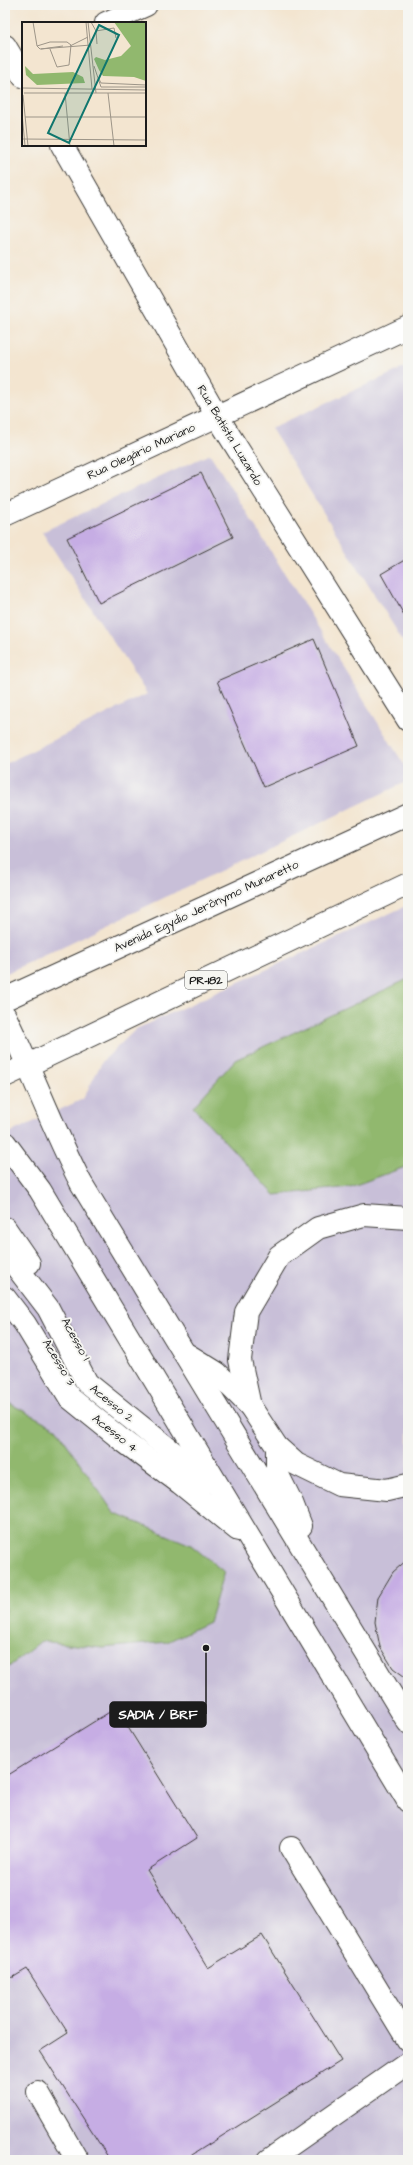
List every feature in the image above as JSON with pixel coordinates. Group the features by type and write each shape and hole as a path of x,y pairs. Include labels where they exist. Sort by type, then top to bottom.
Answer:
{"street":[{"path":"108,22 146,5"},
{"path":"5,46 17,68"},
{"name":"Rua Batista Luzardo","path":"63,146 217,416 408,720"},
{"name":"Rua Olegário Mariano","path":"5,514 408,327"},
{"name":"Avenida Egydio Jerônymo Munaretto","path":"5,999 408,814"},
{"name":"PR-182","path":"5,1076 408,884"},
{"path":"5,1016 29,1064 68,1157 81,1183 408,1722"},
{"path":"5,1143 40,1190 220,1491 401,1774 408,1801"},
{"path":"250,1406 240,1360 246,1312 279,1256 318,1228 364,1215 408,1218"},
{"name":"Acesso 1","path":"5,1228 53,1298 97,1376 204,1463"},
{"name":"Acesso 2","path":"5,1252 48,1308 87,1383 220,1491"},
{"name":"Acesso 3","path":"5,1283 35,1322 77,1392 237,1518"},
{"name":"Acesso 4","path":"5,1298 25,1324 70,1398 122,1440 180,1483 253,1543"},
{"path":"184,1353 217,1373 250,1406 277,1447 296,1464 339,1485 387,1490 408,1485"},
{"path":"277,1447 277,1474 292,1503 321,1579"},
{"path":"291,1848 408,2040"},
{"path":"269,2160 408,2063"},
{"path":"38,2092 77,2160"}],"shaded area":[{"path":"408,366 408,649 271,428"},
{"path":"210,454 408,771 408,781 5,974 5,764 147,694 42,532"},
{"path":"408,905 408,2160 5,2160 5,1135 83,1099 102,1062 136,1029"}],"green space":[{"path":"408,979 408,1168 405,1167 350,1187 275,1195 193,1107 235,1060"},
{"path":"5,1401 56,1428 114,1513 191,1545 224,1572 209,1622 167,1642 102,1648 41,1641 5,1670"}],"building":[{"path":"201,473 233,537 99,603 67,538"},
{"path":"408,558 408,622 381,574"},
{"path":"314,639 359,746 264,787 217,681"},
{"path":"408,1559 408,1679 393,1668 380,1647 375,1622 378,1597 393,1572"},
{"path":"116,1708 197,1838 147,1870 208,1968 262,1935 341,2061 184,2160 110,2160 40,2051 68,2033 27,1969 12,1978 5,1967 5,1777"}],"place":[{"name":"SADIA / BRF","path":"206,1648"}]}
